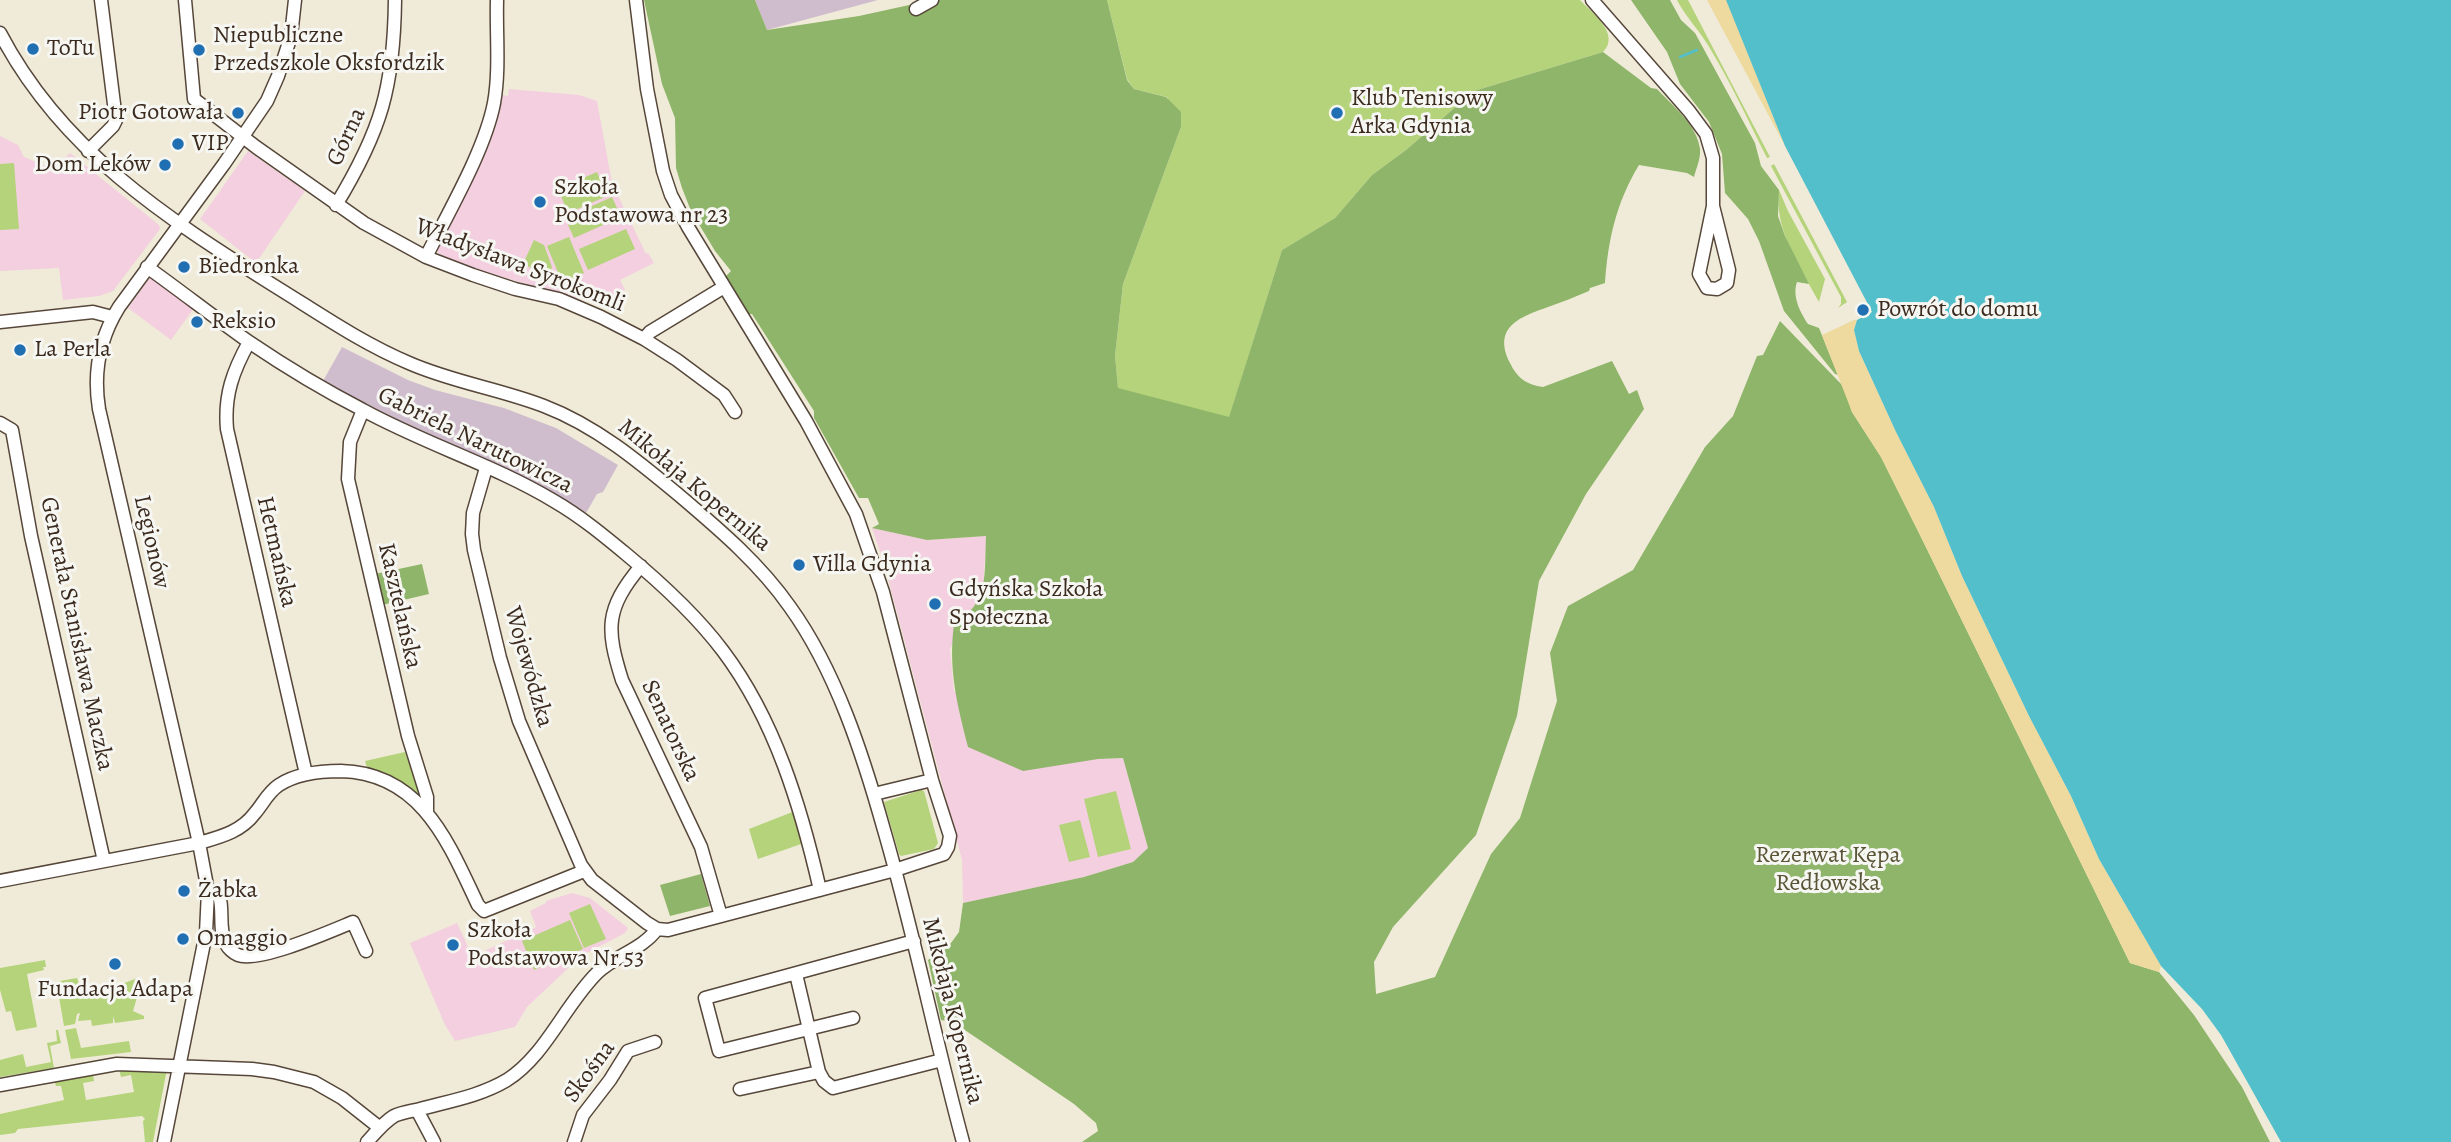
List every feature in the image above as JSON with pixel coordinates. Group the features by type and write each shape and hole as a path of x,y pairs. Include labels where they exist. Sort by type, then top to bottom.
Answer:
{"street":[{"path":"88,151 116,120 101,0"},
{"name":"Władysława Syrokomli","path":"186,0 194,99 243,136 336,205 426,257 473,275 577,305 644,339 720,391 735,412"},
{"name":"Legionów","path":"164,1142 181,1065 208,891 96,390 97,362 113,317 267,100 291,36 295,0"},
{"name":"Górna","path":"336,205 367,152 382,113 392,55 395,0"},
{"path":"426,257 490,120 496,83 497,0"},
{"path":"0,881 199,842 240,828 272,790 290,779 327,771 367,774 399,790 427,811 444,835 478,905 484,911 584,871 657,929 668,930 895,870 944,854 950,836 932,780 883,592 856,513 835,471 688,227 666,180 647,89 636,0"},
{"path":"916,9 932,0"},
{"path":"1592,0 1681,101 1706,134 1713,158 1713,206 1699,274 1707,288 1717,289 1727,283 1729,270 1713,206"},
{"name":"Mikołaja Kopernika","path":"0,33 22,72 46,105 88,151 179,224 293,297 393,356 421,368 543,405 599,433 630,454 744,552 792,610 819,656 848,719 874,794 895,870 963,1142"},
{"name":"Gabriela Narutowicza","path":"147,267 249,342 363,410 419,439 554,500 640,566 703,626 723,651 752,697 793,790 807,833 820,890"},
{"name":"Władysława Syrokomli","path":"644,339 650,332 724,287"},
{"path":"0,322 93,312 113,317"},
{"name":"Hetmańska","path":"249,342 234,369 228,388 227,429 306,774"},
{"name":"Kasztelańska","path":"363,410 350,442 348,479 408,736 427,797 427,811"},
{"name":"Generała Stanisława Maczka","path":"0,423 12,430 31,536 104,861"},
{"name":"Wojewódzka","path":"486,468 477,494 472,534 497,645 519,721 584,871"},
{"name":"Senatorska","path":"640,566 623,589 612,614 616,661 622,680 701,847 721,916"},
{"path":"874,794 932,780"},
{"path":"208,891 220,897 224,939 237,955 255,955 287,947 353,922 366,951"},
{"path":"367,1142 396,1115 479,1093 506,1080 524,1067 569,1004 600,970 647,939 657,929"},
{"path":"853,1018 719,1051 705,998 914,941"},
{"path":"796,974 819,1072 824,1081 833,1087 942,1060"},
{"name":"Skośna","path":"574,1142 583,1115 628,1051 655,1042"},
{"path":"0,1085 117,1064 181,1065 274,1072 314,1082 342,1098 380,1128"},
{"path":"740,1089 819,1072"},
{"path":"417,1110 434,1142"}],"shaded area":[{"path":"755,0 878,0 767,30"},
{"name":"Szkoła Podstawowa nr 23","path":"509,89 579,95 597,101 612,183 646,254 648,253 654,263 620,280 625,290 597,305 581,295 578,299 478,270 440,256 437,250 490,137 501,95 508,96"},
{"path":"0,136 18,145 24,157 53,169 70,153 159,225 160,229 113,291 99,296 63,300 59,268 0,271"},
{"path":"248,151 305,191 256,263 200,219"},
{"path":"153,278 194,308 171,340 128,308 148,280"},
{"path":"342,347 408,380 504,408 556,428 618,465 603,492 597,494 586,513 541,486 396,421 323,381"},
{"path":"872,528 927,540 986,536 983,593 967,616 950,649 954,691 1098,759 1123,758 1148,848 1133,862 1084,877 963,903 962,860 886,571"},
{"path":"572,893 590,898 628,928 625,933 581,956 527,1007 515,1027 455,1041 445,1025 410,943 457,923 469,949 475,947 478,954 536,927 530,911 546,901"}],"green space":[{"name":"Rezerwat Kępa Redłowska","path":"644,0 755,0 767,30 859,16 932,0 1107,0 1127,80 1134,89 1166,97 1181,112 1181,127 1123,284 1115,356 1118,388 1229,417 1282,250 1335,218 1372,175 1406,150 1474,91 1603,52 1651,88 1657,89 1683,116 1698,140 1700,156 1694,177 1687,173 1639,165 1624,193 1614,222 1605,283 1519,320 1512,325 1504,340 1505,351 1516,373 1523,380 1537,386 1543,387 1612,361 1629,394 1637,390 1644,409 1586,494 1539,581 1517,716 1476,835 1393,927 1374,962 1376,994 1435,977 1491,854 1520,818 1557,701 1550,653 1568,606 1633,570 1705,447 1733,416 1757,356 1763,355 1780,321 1844,387 1852,412 1881,457 2130,963 2159,972 2194,1015 2242,1087 2270,1142 1082,1142 1098,1131 1096,1123 1074,1104 953,1022 941,1020 928,960 951,943 959,932 963,903 1084,877 1133,862 1148,848 1123,758 1098,759 1023,771 968,747 955,686 952,640 954,624 974,607 983,586 986,536 927,540 872,528 879,524 868,498 859,498 814,418 814,411 752,314 748,314 724,278 731,271 715,251 691,211 676,168 675,118 662,84"},
{"path":"1107,0 1580,0 1603,24 1609,38 1603,52 1474,91 1406,150 1372,175 1335,218 1282,250 1229,418 1118,389 1115,356 1123,284 1181,127 1167,97 1134,89 1127,79"},
{"path":"1631,0 1670,0 1681,20 1695,33 1755,143 1761,166 1779,190 1778,216 1809,284 1797,282 1795,293 1798,304 1808,324 1819,328 1838,375 1784,311 1759,241 1748,219 1725,193 1722,154 1709,122 1680,84 1667,52"},
{"path":"1677,0 1688,0 1770,157 1767,158 1708,45"},
{"path":"14,163 19,229 0,230 0,164"},
{"path":"1774,164 1847,302 1838,308 1841,297 1771,166"},
{"path":"597,172 607,196 568,213 558,189"},
{"path":"1779,190 1825,279 1819,302 1784,234 1780,219"},
{"path":"612,197 621,217 574,238 565,218"},
{"path":"626,229 635,249 588,270 579,249"},
{"path":"569,237 584,273 562,282 547,246"},
{"path":"534,240 544,245 552,267 548,276 523,264"},
{"path":"422,564 429,594 382,605 375,574"},
{"path":"405,752 420,795 416,796 393,779 367,767 365,761"},
{"path":"924,791 938,843 934,849 901,856 884,802"},
{"path":"1116,791 1131,849 1098,857 1084,799"},
{"path":"795,811 804,843 758,859 749,829"},
{"path":"1080,820 1090,857 1069,862 1059,825"},
{"path":"701,874 710,906 670,916 660,885"},
{"path":"590,904 606,939 584,948 569,913"},
{"path":"570,920 583,949 534,970 522,941"},
{"path":"45,960 44,970 27,974 37,1027 16,1031 11,1011 6,1012 0,990 0,968"},
{"path":"77,978 80,987 102,987 137,978 140,987 133,1011 144,1016 144,1019 115,1023 113,1016 113,1023 92,1026 91,1020 78,1021 80,1013 77,1014 75,1024 64,1026 57,985 60,981"},
{"path":"76,1028 81,1048 129,1041 131,1052 71,1059 65,1030"},
{"path":"56,1030 61,1043 50,1046 54,1068 0,1077 0,1060 23,1054 26,1067 51,1062 47,1043 57,1041"},
{"path":"119,1069 167,1069 153,1142 145,1142 145,1119 142,1116 18,1129 15,1133 0,1135 0,1114 64,1100 61,1086 56,1086 54,1080 93,1073 94,1081 83,1083 86,1100 134,1092 131,1075 121,1077"}],"sand":[{"path":"1707,0 1726,0 1785,146"},
{"path":"1857,320 1854,330 1859,351 1934,507 1962,576 2029,716 2071,796 2099,859 2161,966 2159,972 2130,963 1881,457 1852,412 1822,335"}],"water":[{"path":"1726,0 2451,0 2451,1142 2281,1142 2221,1035 2202,1009 2161,966 2099,859 2071,796 2029,716 1962,576 1934,507 1859,351 1854,330 1857,320 1872,312 1785,146"}],"waterway":[{"path":"1680,57 1697,50"}],"place":[{"name":"ToTu","path":"33,49"},
{"name":"Niepubliczne Przedszkole Oksfordzik","path":"199,50"},
{"name":"Piotr Gotowała","path":"238,113"},
{"name":"Klub Tenisowy Arka Gdynia","path":"1337,113"},
{"name":"VIP","path":"178,144"},
{"name":"Dom Leków","path":"165,165"},
{"name":"Szkoła Podstawowa nr 23","path":"540,202"},
{"name":"Biedronka","path":"184,267"},
{"name":"Powrót do domu","path":"1863,310"},
{"name":"Reksio","path":"197,322"},
{"name":"La Perla","path":"20,350"},
{"name":"Villa Gdynia","path":"799,565"},
{"name":"Gdyńska Szkoła Społeczna","path":"935,604"},
{"name":"Żabka","path":"184,891"},
{"name":"Omaggio","path":"183,939"},
{"name":"Szkoła Podstawowa Nr 53","path":"453,945"},
{"name":"Fundacja Adapa","path":"115,964"}]}
